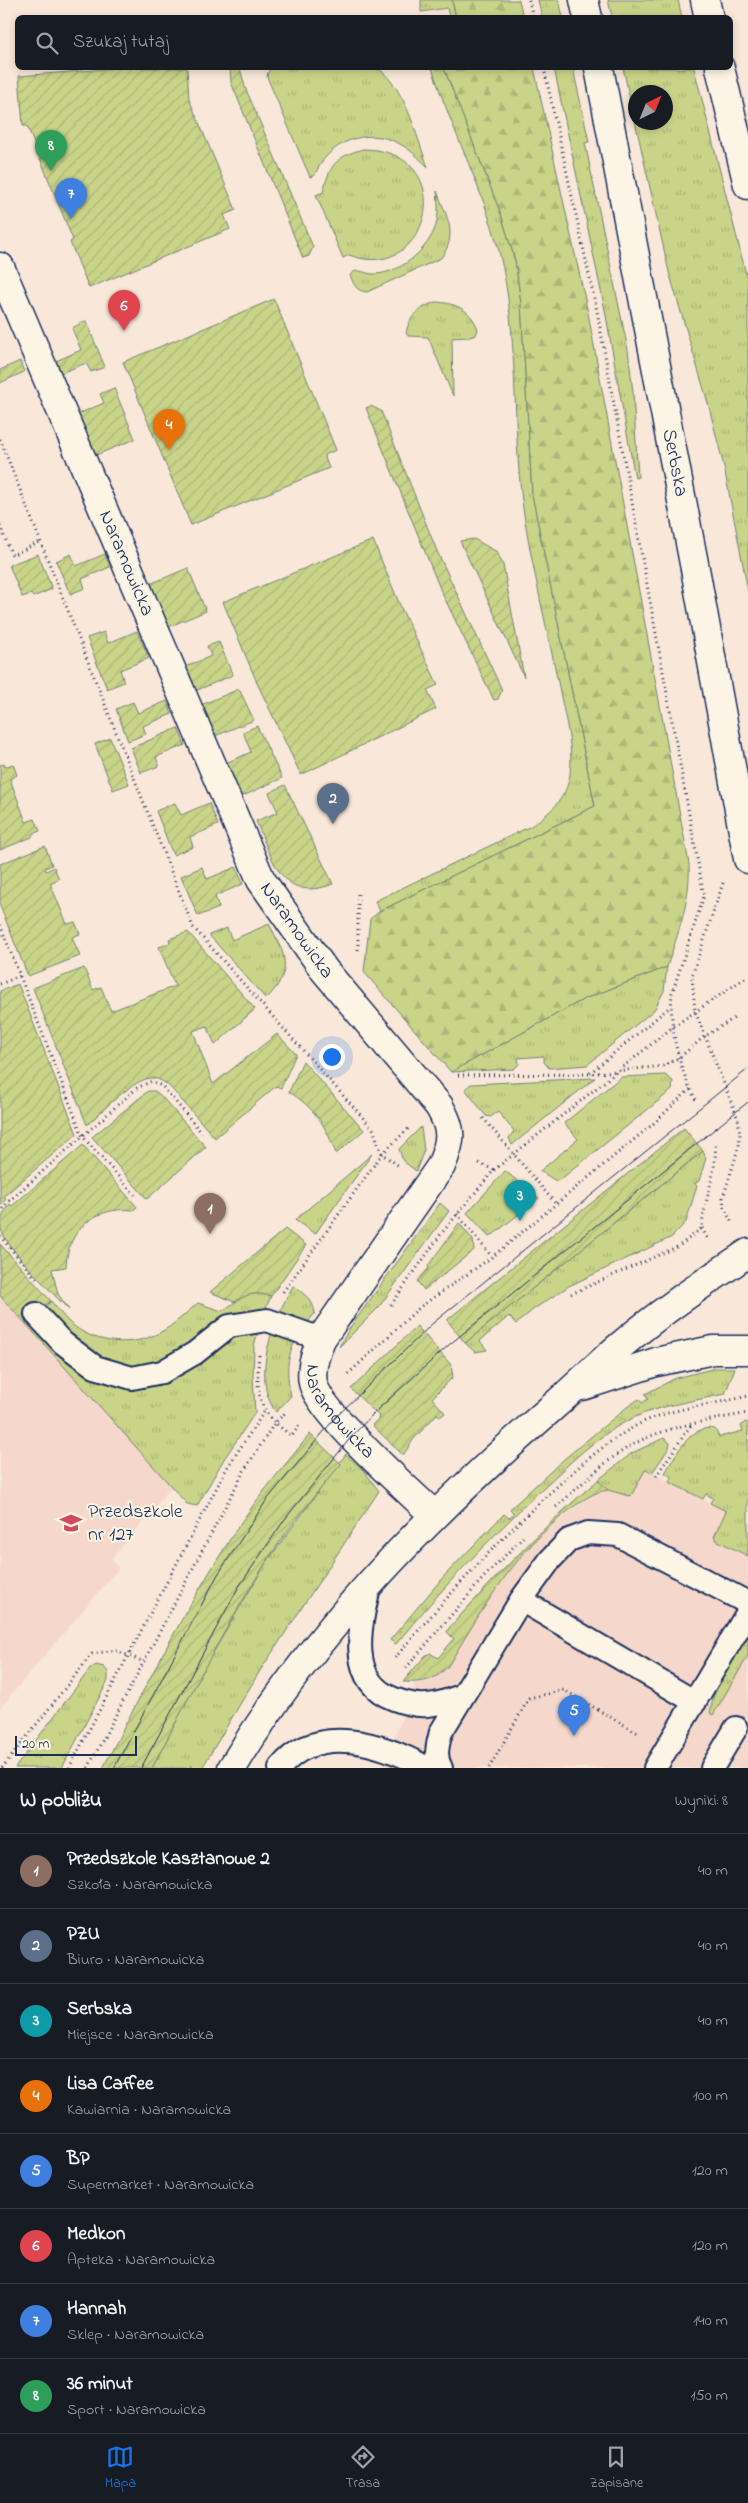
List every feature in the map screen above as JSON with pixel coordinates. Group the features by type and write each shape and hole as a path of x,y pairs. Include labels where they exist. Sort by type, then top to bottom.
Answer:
{"street":[{"path":"584,0 587,15"},
{"path":"705,0 708,15"},
{"name":"Serbska","path":"599,70 696,574 748,859"},
{"path":"720,70 748,185"},
{"name":"Naramowicka","path":"0,268 261,880 325,971 439,1106 449,1124 449,1148 441,1166 321,1339 312,1371 313,1385 322,1400 352,1436 434,1515"},
{"path":"232,1768 279,1695 370,1582 434,1515 485,1466 574,1389 619,1347 692,1290 748,1254"},
{"path":"574,1389 656,1362 713,1350 748,1350"}],"lane":[{"path":"36,1314 63,1343 95,1367 132,1378 162,1372 195,1353 229,1326 267,1320 321,1339"},
{"path":"441,1768 438,1762 437,1746 441,1732 461,1696 521,1600 550,1560 569,1540 588,1533 618,1535 748,1603"},
{"path":"370,1582 360,1627 364,1674 384,1696 411,1706 436,1705 461,1696"},
{"path":"521,1600 695,1702"},
{"path":"655,1768 748,1612"},
{"path":"712,1768 736,1728"},
{"path":"280,1768 289,1757 309,1747 336,1741 355,1740 401,1754 427,1768"}],"path":[{"path":"529,0 532,15"},
{"path":"544,70 597,311 704,896 672,992 671,1006 680,1058 690,1089 696,1100"},
{"path":"0,439 193,927 373,1129 382,1154"},
{"path":"0,526 12,555 40,542"},
{"path":"723,882 692,976 695,1011 738,1119 739,1146 723,1198 724,1208 732,1222"},
{"path":"0,925 83,1138 135,1195"},
{"path":"0,984 20,976"},
{"path":"387,1310 457,1214 494,1170 674,1026 748,976"},
{"path":"589,1074 671,1006"},
{"path":"453,1075 589,1074 663,1066 680,1058 704,1037 736,1017"},
{"path":"0,1213 8,1202 83,1138 137,1088 152,1081 163,1088 202,1132"},
{"path":"345,1377 420,1307 492,1257 653,1124 690,1089"},
{"path":"477,1111 556,1204"},
{"path":"301,1422 292,1436 274,1424 264,1412 259,1398 258,1366 260,1340 267,1320 279,1296 382,1154 418,1120"},
{"path":"708,1239 702,1228 703,1210 717,1158 715,1142"},
{"path":"452,1208 492,1257"},
{"path":"571,1294 679,1246 702,1228"},
{"path":"0,1236 40,1284"},
{"path":"392,1662 459,1582 511,1529 608,1441 643,1422 672,1412 748,1396"},
{"path":"88,1768 244,1471 274,1424 288,1410"},
{"path":"69,1768 227,1468 264,1412"},
{"path":"656,1476 692,1424"},
{"path":"2,1768 92,1654 115,1650 144,1662"},
{"path":"489,1768 529,1698 564,1690 641,1735"}],"shaded area":[{"name":"Przedszkole nr 127","path":"2,1298 173,1485 111,1560 119,1568 0,1708 0,1299"},
{"path":"645,1469 727,1512 716,1540 748,1556 748,1768 383,1768 415,1683 424,1682 518,1560 539,1537 589,1496 608,1490 632,1493"}],"green space":[{"path":"421,0 452,0 456,15 449,15 447,8 421,12"},
{"path":"452,0 519,0 523,15 456,15"},
{"path":"538,0 559,0 563,15 542,15"},
{"path":"608,0 678,0 682,15 612,15"},
{"path":"93,70 187,70 189,99 236,210 224,215 230,229 89,288 70,242 73,240 27,126 23,126 19,76"},
{"path":"230,70 241,70 245,87 313,247 309,256 303,258 231,82"},
{"path":"270,70 380,70 388,77 403,100 428,167 418,157 398,143 386,138 361,137 338,146 321,164 315,175 310,177 267,77"},
{"path":"433,70 445,70 501,214 515,260 521,303 532,494 595,806 380,911 375,901 538,821 561,798 568,783 571,763 568,731 523,508 519,476 513,347 506,283 499,251 484,204"},
{"path":"445,70 534,70 588,313 689,864 689,877 686,903 667,967 584,999 451,1072 364,972 370,919 380,911 595,806 532,494 521,303 515,260 501,214"},
{"path":"554,70 573,70 589,142 585,143 628,350 633,392 638,477 635,478 605,310"},
{"path":"623,70 695,70 748,282 748,591 724,467 708,403 669,272 637,130 673,130 673,85 628,85 628,90"},
{"path":"363,149 394,155 415,170 424,191 424,214 416,235 400,252 377,259 349,255 343,258 316,195 323,192 328,175 335,163 346,155"},
{"path":"437,191 447,217 450,233 449,241 441,258 367,292 358,289 350,275 355,271 372,274 392,270 411,260 426,244 432,235 437,221"},
{"path":"274,299 336,450 324,455 329,468 191,525 123,362"},
{"path":"436,302 450,304 467,312 478,329 476,335 452,338 453,396 428,337 408,336 406,333 407,327 416,313"},
{"path":"86,321 105,367 91,372 86,363 61,373 56,361 81,350 72,328"},
{"path":"20,361 24,372 0,383 0,370"},
{"path":"114,388 135,439 96,455 78,414 104,403 100,394"},
{"path":"371,406 381,411 437,551 502,690 498,699 494,700 441,591 366,408"},
{"path":"474,539 497,552 503,565 524,677 460,541"},
{"path":"373,540 402,610 438,685 427,690 436,709 301,775 258,685 223,602"},
{"path":"38,554 52,589 33,597 31,594 22,597 9,565"},
{"path":"71,554 76,566 105,554 110,567 82,579 85,588 70,594 56,561"},
{"path":"188,568 206,611 168,627 150,584"},
{"path":"137,631 149,658 120,670 124,682 107,689 87,638 104,632 108,643"},
{"path":"219,642 233,675 195,691 185,667 211,656 207,646"},
{"path":"239,689 254,720 215,736 201,705"},
{"path":"167,701 172,714 143,726 146,734 128,741 116,709 133,702 138,713"},
{"path":"257,726 282,778 241,797 226,763 251,752 243,732"},
{"path":"178,728 185,745 156,757 159,766 141,773 131,748"},
{"path":"110,738 129,784 113,790 95,744"},
{"path":"4,764 5,767 13,764 17,775 10,779 26,822 35,819 40,831 32,834 32,837 0,850 0,765"},
{"path":"285,785 333,884 316,889 302,888 290,883 274,863 256,821 278,812 269,793"},
{"path":"175,803 181,815 209,803 218,825 190,837 193,847 173,855 156,811"},
{"path":"45,846 52,865 45,868 46,871 54,867 59,879 50,883 67,924 75,922 80,934 72,937 80,956 28,976 0,906 0,864"},
{"path":"202,867 207,879 236,867 243,884 215,896 219,908 198,916 181,876"},
{"path":"269,924 283,954 284,971 281,980 266,999 209,935 227,928 232,940"},
{"path":"188,932 255,1009 215,1045 207,1026 193,1031 213,1084 277,1034 296,1054 281,1088 276,1086 215,1138 170,1087 160,1080 153,1078 145,1079 127,1089 87,1125 33,988 84,968 93,990 101,987 111,1011 175,986 159,947 170,943 169,939"},
{"path":"667,967 664,991 654,1010 587,1065 549,1068 544,1062 544,1056 518,1058 519,1064 514,1069 451,1072 584,999"},
{"path":"18,984 77,1134 4,1196 6,1199 0,1206 0,991"},
{"path":"303,1061 364,1130 336,1154 324,1126 318,1118 306,1104 289,1092"},
{"path":"665,1075 673,1081 672,1090 561,1179 556,1181 540,1171 578,1139 564,1123 621,1077"},
{"path":"595,1078 512,1145 509,1138 514,1131 498,1112 490,1117 486,1116 465,1089 471,1084"},
{"path":"148,1091 155,1091 161,1096 206,1147 147,1199 92,1137"},
{"path":"421,1127 424,1150 416,1171 403,1161 399,1149"},
{"path":"684,1128 703,1151 465,1343 447,1320"},
{"path":"83,1145 137,1207 133,1210 107,1212 96,1216 86,1223 78,1231 72,1242 66,1267 52,1269 58,1294 69,1310 11,1247 4,1237 1,1222 10,1204 12,1206"},
{"path":"703,1151 706,1158 699,1181 695,1184 697,1186 686,1222 672,1237 569,1286 534,1309 516,1324 509,1316 480,1341 487,1350 475,1352 465,1343"},
{"path":"372,1154 315,1234 295,1220"},
{"path":"505,1171 539,1198 489,1236 467,1213"},
{"path":"440,1203 449,1211 378,1308 339,1347 349,1329"},
{"path":"459,1223 473,1240 474,1250 424,1290 417,1281 429,1268 428,1266"},
{"path":"285,1229 306,1245 271,1296 252,1294 235,1302 210,1292"},
{"path":"0,1244 51,1301 26,1324 0,1296"},
{"path":"293,1286 310,1300 315,1313 300,1333 291,1351 288,1371 291,1396 276,1412 268,1398 265,1366 272,1331"},
{"path":"259,1293 271,1296 261,1320 254,1346 255,1413 224,1459 197,1506 187,1504 26,1324 51,1301 71,1324 83,1332 104,1340 127,1342 149,1337 164,1330 198,1303 222,1311 246,1295"},
{"path":"417,1326 451,1365 453,1377 432,1398 445,1413 440,1417 437,1414 413,1440 403,1455 372,1425 380,1417 351,1389"},
{"path":"716,1368 735,1368 725,1394 666,1407 644,1414 607,1433 573,1460 485,1545 430,1603 396,1644 390,1640 445,1575 504,1514 509,1518 514,1514 510,1509 563,1460 627,1407 639,1399 642,1403 648,1399 645,1394 676,1378"},
{"path":"745,1422 748,1423 748,1556 716,1540 714,1537 726,1511 710,1503 713,1498 706,1494 703,1499 669,1482 672,1477 665,1473 685,1442 698,1431 706,1428 715,1429 719,1437 743,1431 741,1426"},
{"path":"310,1434 341,1464 282,1538 265,1564 220,1639 152,1768 103,1768 195,1596 247,1513"},
{"path":"664,1438 670,1443 669,1448 652,1473 645,1470 632,1494 629,1496 608,1490 598,1480 632,1453"},
{"path":"346,1454 364,1471 379,1491 258,1674 202,1768 195,1768 191,1765 190,1768 152,1768 204,1668 266,1563"},
{"path":"598,1480 608,1490 593,1495 551,1525 517,1561 474,1623 448,1666 438,1675 428,1680 403,1682 425,1656 430,1653 438,1658 454,1639 447,1632 449,1628 521,1552"},
{"path":"748,1636 748,1656 713,1715 710,1713 716,1685 744,1639"},
{"path":"96,1665 104,1667 108,1672 108,1681 62,1768 15,1768 90,1669"}],"tram line":[{"path":"114,1768 217,1576 266,1501 336,1417 433,1323 748,1069"},
{"path":"141,1768 238,1588 285,1519 352,1436 376,1411 450,1344 748,1102"}],"place":[{"name":"36 minut","path":"51,171"},
{"name":"Hannah","path":"71,219"},
{"name":"Medkon","path":"124,331"},
{"name":"Lisa Caffee","path":"169,450"},
{"name":"PZU","path":"333,824"},
{"name":"Serbska","path":"520,1221"},
{"name":"Przedszkole Kasztanowe 2","path":"210,1234"},
{"name":"Przedszkole nr 127","path":"71,1523"},
{"name":"BP","path":"574,1736"}]}
